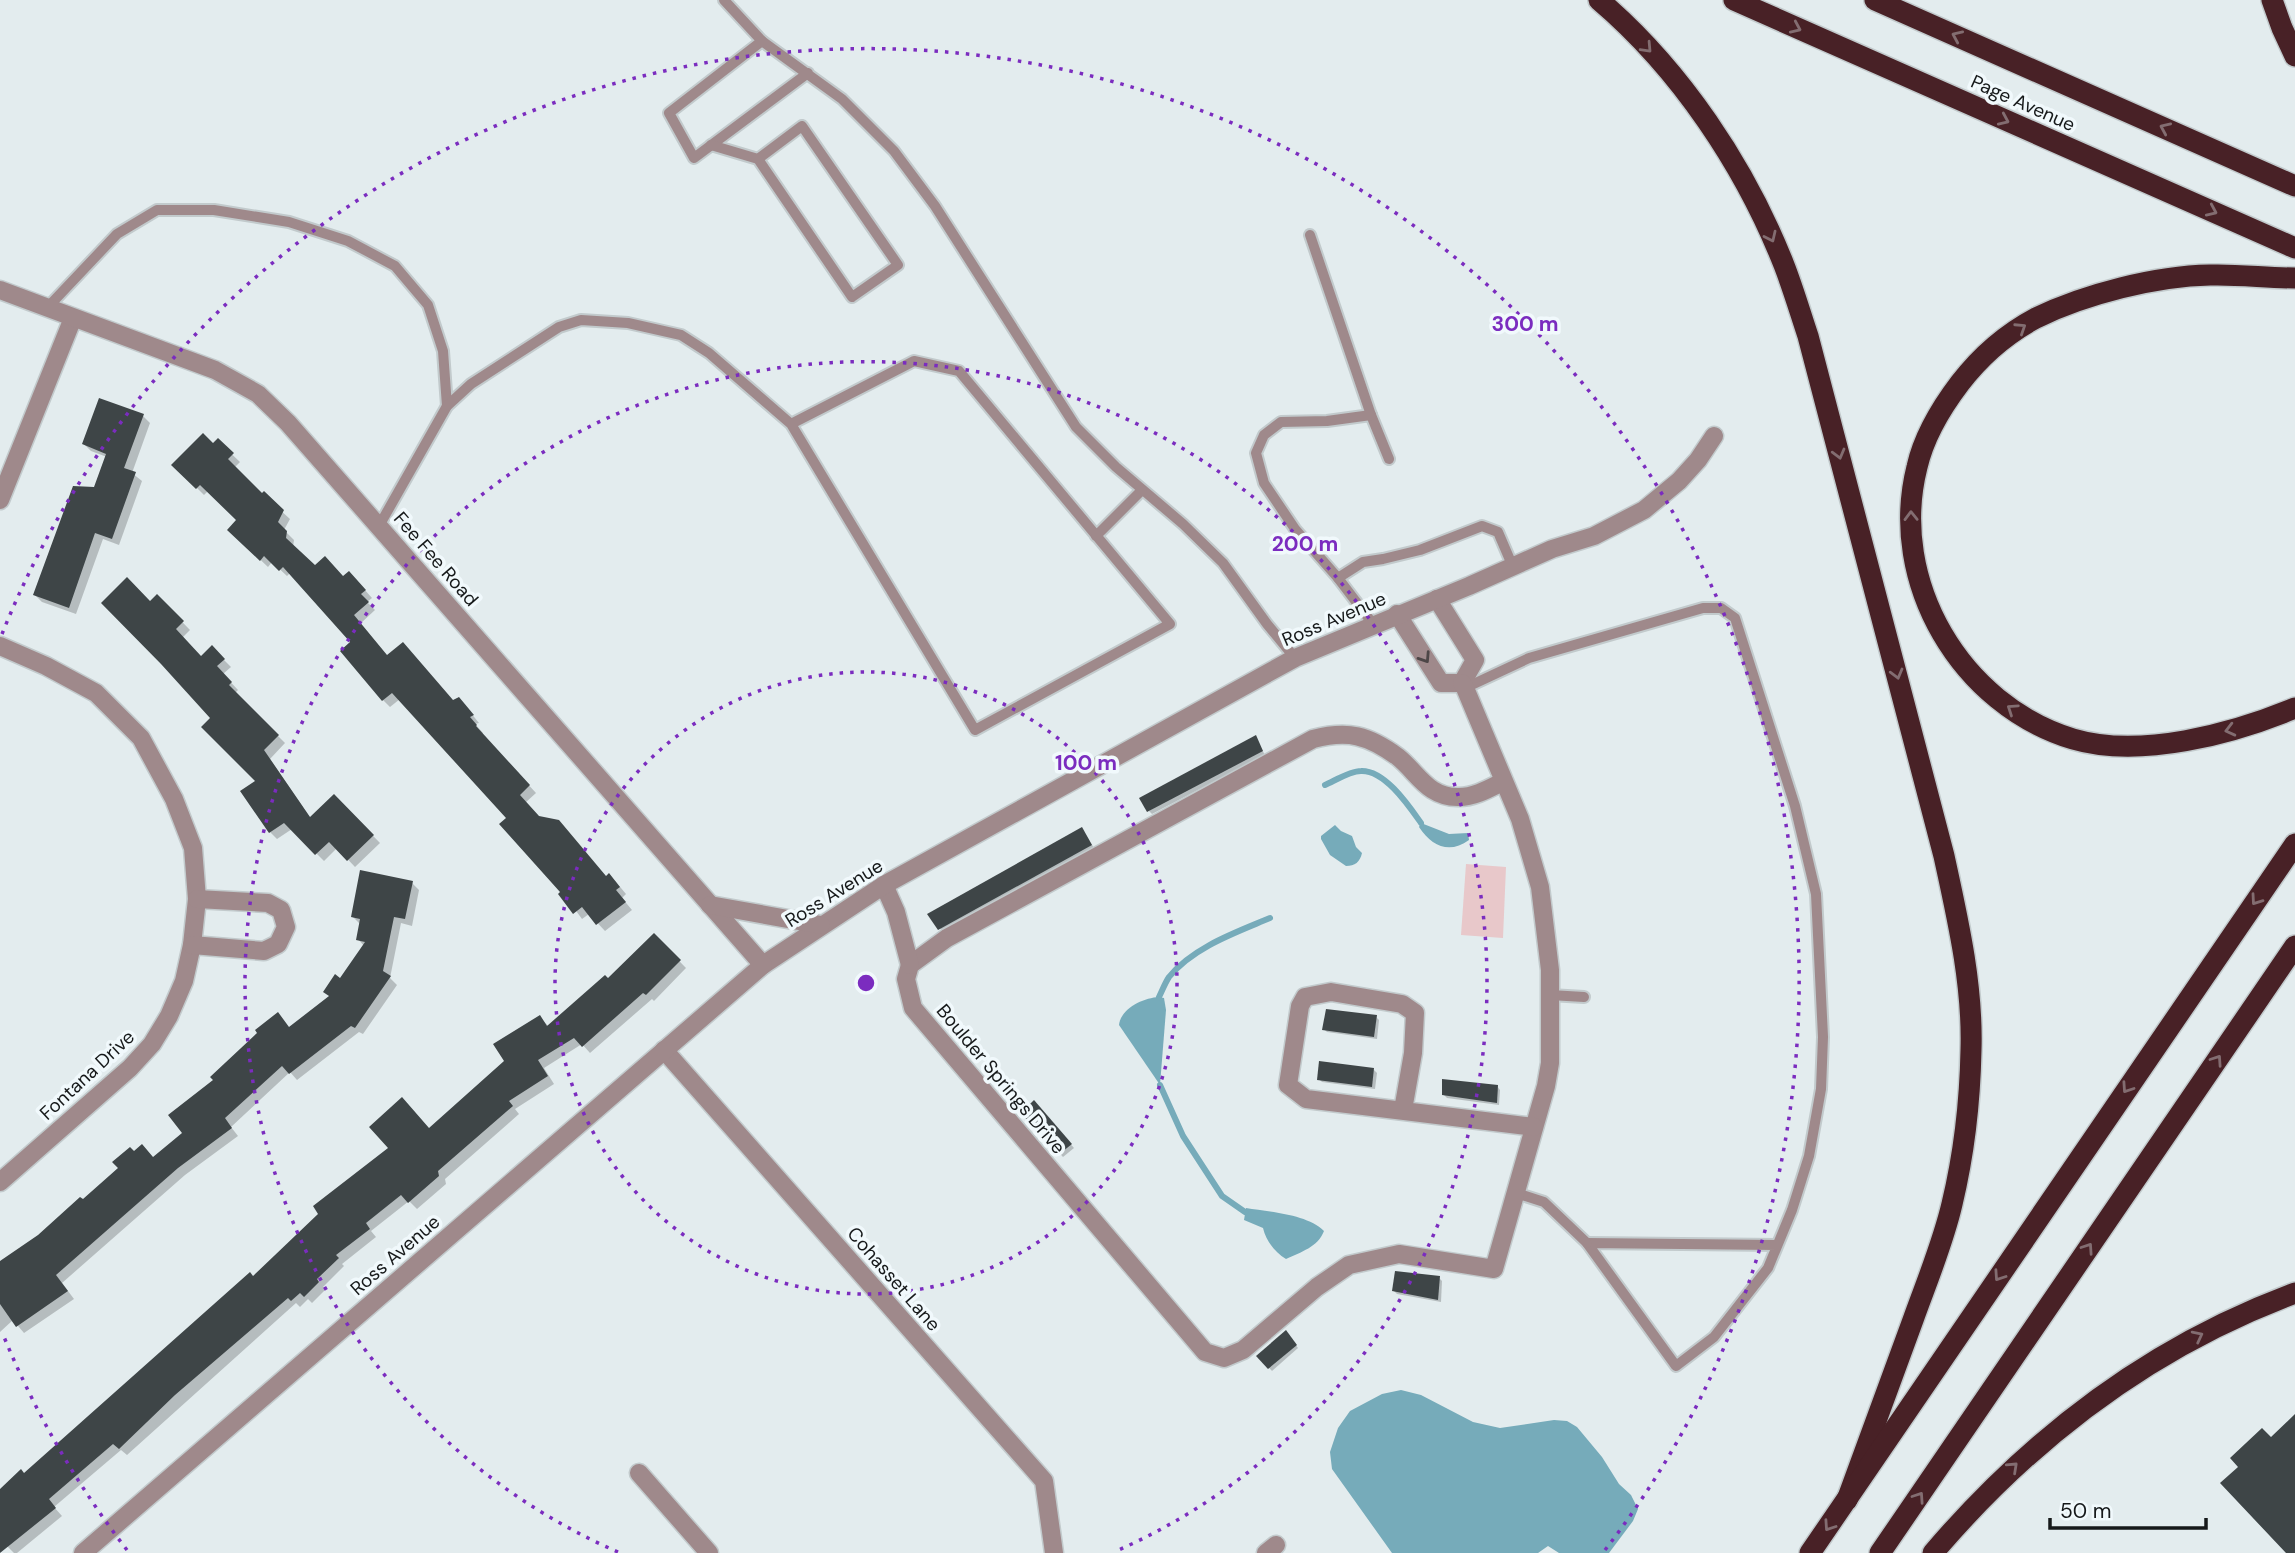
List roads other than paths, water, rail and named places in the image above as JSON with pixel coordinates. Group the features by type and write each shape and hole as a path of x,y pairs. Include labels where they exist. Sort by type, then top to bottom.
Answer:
{"highway":[{"path":"1599,0 1619,17 1670,73 1718,137 1755,202 1784,264 1808,336 1959,922 1968,984 1971,1049 1968,1102 1952,1205 1931,1272 1847,1500"},
{"name":"Page Avenue","path":"1734,0 2295,248"},
{"name":"Page Avenue","path":"1875,0 2295,186"},
{"path":"2272,0 2295,56"},
{"path":"2295,278 2210,275 2167,280 2123,288 2077,302 2036,319 1999,342 1974,365 1948,398 1930,430 1921,454 1911,501 1912,544 1919,582 1935,622 1956,656 1983,688 2011,710 2044,729 2075,740 2137,746 2203,737 2242,727 2295,708"},
{"path":"1810,1553 2295,844"},
{"path":"1880,1553 2295,946"},
{"path":"1933,1553 1997,1482 2060,1426 2100,1396 2190,1340 2295,1293"}],"street":[{"name":"Fee Fee Road","path":"0,290 215,370 258,394 288,423 763,965"},
{"path":"0,500 73,318"},
{"name":"Ross Avenue","path":"83,1553 763,965 821,925 884,885 1295,657 1552,549 1594,536 1644,510 1679,481 1698,460 1714,436"},
{"path":"1437,599 1475,660 1464,686 1520,818 1540,887 1549,970 1550,1063 1516,1193"},
{"path":"1397,614 1441,683 1464,686"},
{"name":"Fontana Drive","path":"0,646 47,666 96,693 141,738 174,799 193,848 197,899 192,945 184,981 169,1016 152,1044 130,1068 0,1182"},
{"path":"911,965 947,938 1313,739 1335,733 1359,735 1399,758 1418,779 1441,795 1474,795 1504,781"},
{"name":"Boulder Springs Drive","path":"884,885 896,912 911,965 906,979 913,1008 1205,1352 1224,1358 1243,1350 1317,1287 1349,1265 1399,1254 1494,1269 1516,1193"},
{"path":"192,945 264,951 278,944 286,927 281,910 268,903 197,899"},
{"path":"710,905 821,925"},
{"path":"1403,1110 1413,1053 1415,1013 1402,1004 1331,992 1305,997 1300,1006 1288,1085 1306,1099 1534,1127"},
{"name":"Cohasset Lane","path":"664,1050 1044,1481 1054,1553"},
{"path":"639,1473 709,1553"}],"lane":[{"path":"724,0 762,41 842,99 894,151 935,206 1076,427 1116,467 1223,563 1267,624 1295,657"},
{"path":"762,41 669,113 694,158 808,74"},
{"path":"711,145 758,159 852,297 898,265 802,125 758,159"},
{"path":"47,308 117,234 156,210 214,210 289,222 348,241 395,266 428,305 443,351 447,406"},
{"path":"1310,235 1371,415 1390,459"},
{"path":"379,526 447,406 471,384 559,327 581,320 628,323 681,335 709,353 791,424 975,730 1170,624 959,371 914,361 791,424"},
{"path":"1371,415 1327,421 1281,422 1264,435 1256,453 1264,484 1295,529 1338,578 1373,624"},
{"path":"1096,536 1142,490"},
{"path":"1338,578 1363,562 1420,550 1482,526 1498,532 1513,567"},
{"path":"1464,686 1529,659 1703,608 1720,608 1735,618 1795,806 1816,894 1823,1037 1821,1089 1809,1156 1792,1210 1768,1268 1714,1337 1676,1366 1587,1243 1544,1202 1516,1193"},
{"path":"1550,995 1584,997"},
{"path":"1587,1243 1777,1245"}],"water":[{"path":"1421,823 1449,834 1468,833 1469,840 1455,847 1436,844 1419,827"},
{"path":"1335,825 1352,836 1356,847 1362,853 1354,864 1346,866 1330,855 1321,839 1321,836"},
{"path":"1164,998 1166,1010 1160,1085 1119,1025 1128,1009 1146,999"},
{"path":"1246,1208 1298,1217 1324,1231 1313,1245 1286,1259 1272,1246 1263,1228 1244,1220"},
{"path":"1401,1390 1421,1395 1473,1422 1500,1428 1554,1420 1567,1421 1577,1427 1602,1457 1619,1484 1631,1495 1638,1509 1633,1521 1609,1553 1559,1553 1548,1546 1538,1553 1392,1553 1332,1469 1330,1452 1338,1428 1350,1411 1382,1394"}],"waterway":[{"path":"1325,785 1352,772 1370,772 1396,790 1421,823"},
{"path":"1159,997 1169,977 1190,957 1230,935 1270,918"},
{"path":"1160,1085 1183,1136 1222,1196 1245,1212"}]}
